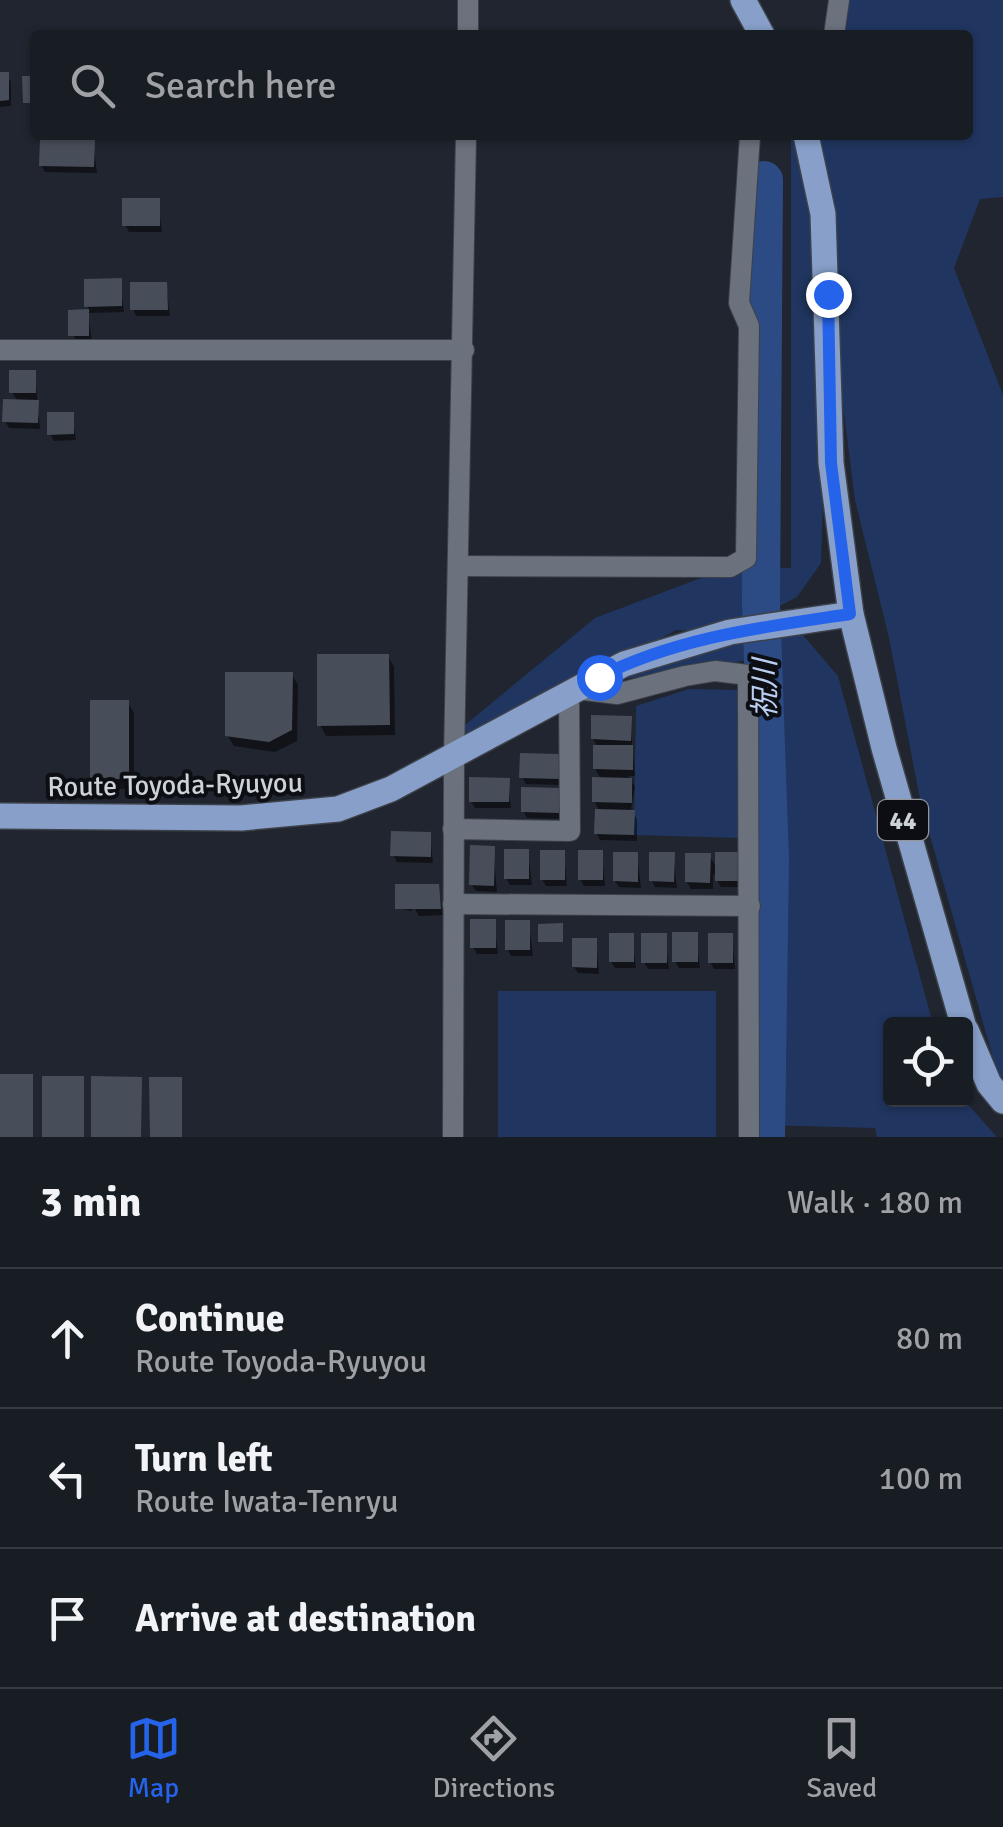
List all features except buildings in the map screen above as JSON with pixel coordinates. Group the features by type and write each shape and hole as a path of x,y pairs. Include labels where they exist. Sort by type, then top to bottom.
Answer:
{"main road":[{"path":"743,0 759,30"},
{"name":"44","path":"812,140 823,214 831,463 850,614 961,1017"},
{"name":"Route Toyoda-Ryuyou","path":"0,816 240,818 338,809 454,757 624,664 730,632 850,614"},
{"name":"44","path":"973,1048 989,1084 1003,1101"}],"street":[{"path":"468,0 468,30"},
{"path":"835,30 839,0"},
{"path":"453,1137 454,757 466,140"},
{"path":"458,566 730,568 746,558 750,326 739,303 750,140"},
{"path":"0,350 464,350"},
{"path":"454,829 570,832 572,691 617,694 715,671 748,675 749,1137"},
{"path":"453,904 750,906"}],"shaded area":[{"path":"830,0 1003,0 1003,197 980,199 954,268 1003,395 1003,1093 921,804 889,638 855,500 825,262 828,328 821,563 797,597 730,632 676,630 468,749 454,734 595,618 730,567 791,568 791,140 973,140 973,30 827,30"},
{"path":"802,634 838,676 931,1017 883,1017 883,1107 970,1107 997,1137 877,1137 875,1128 760,1125 760,671 755,659 619,680 727,645"},
{"path":"689,689 742,690 742,838 634,835 636,706"},
{"path":"498,991 716,991 716,1137 498,1137"}],"waterway":[{"name":"祝川","path":"764,180 761,603 770,860 766,1137"}],"route":[{"path":"599,677 624,664 730,632 850,614 831,463 828,294"}]}
